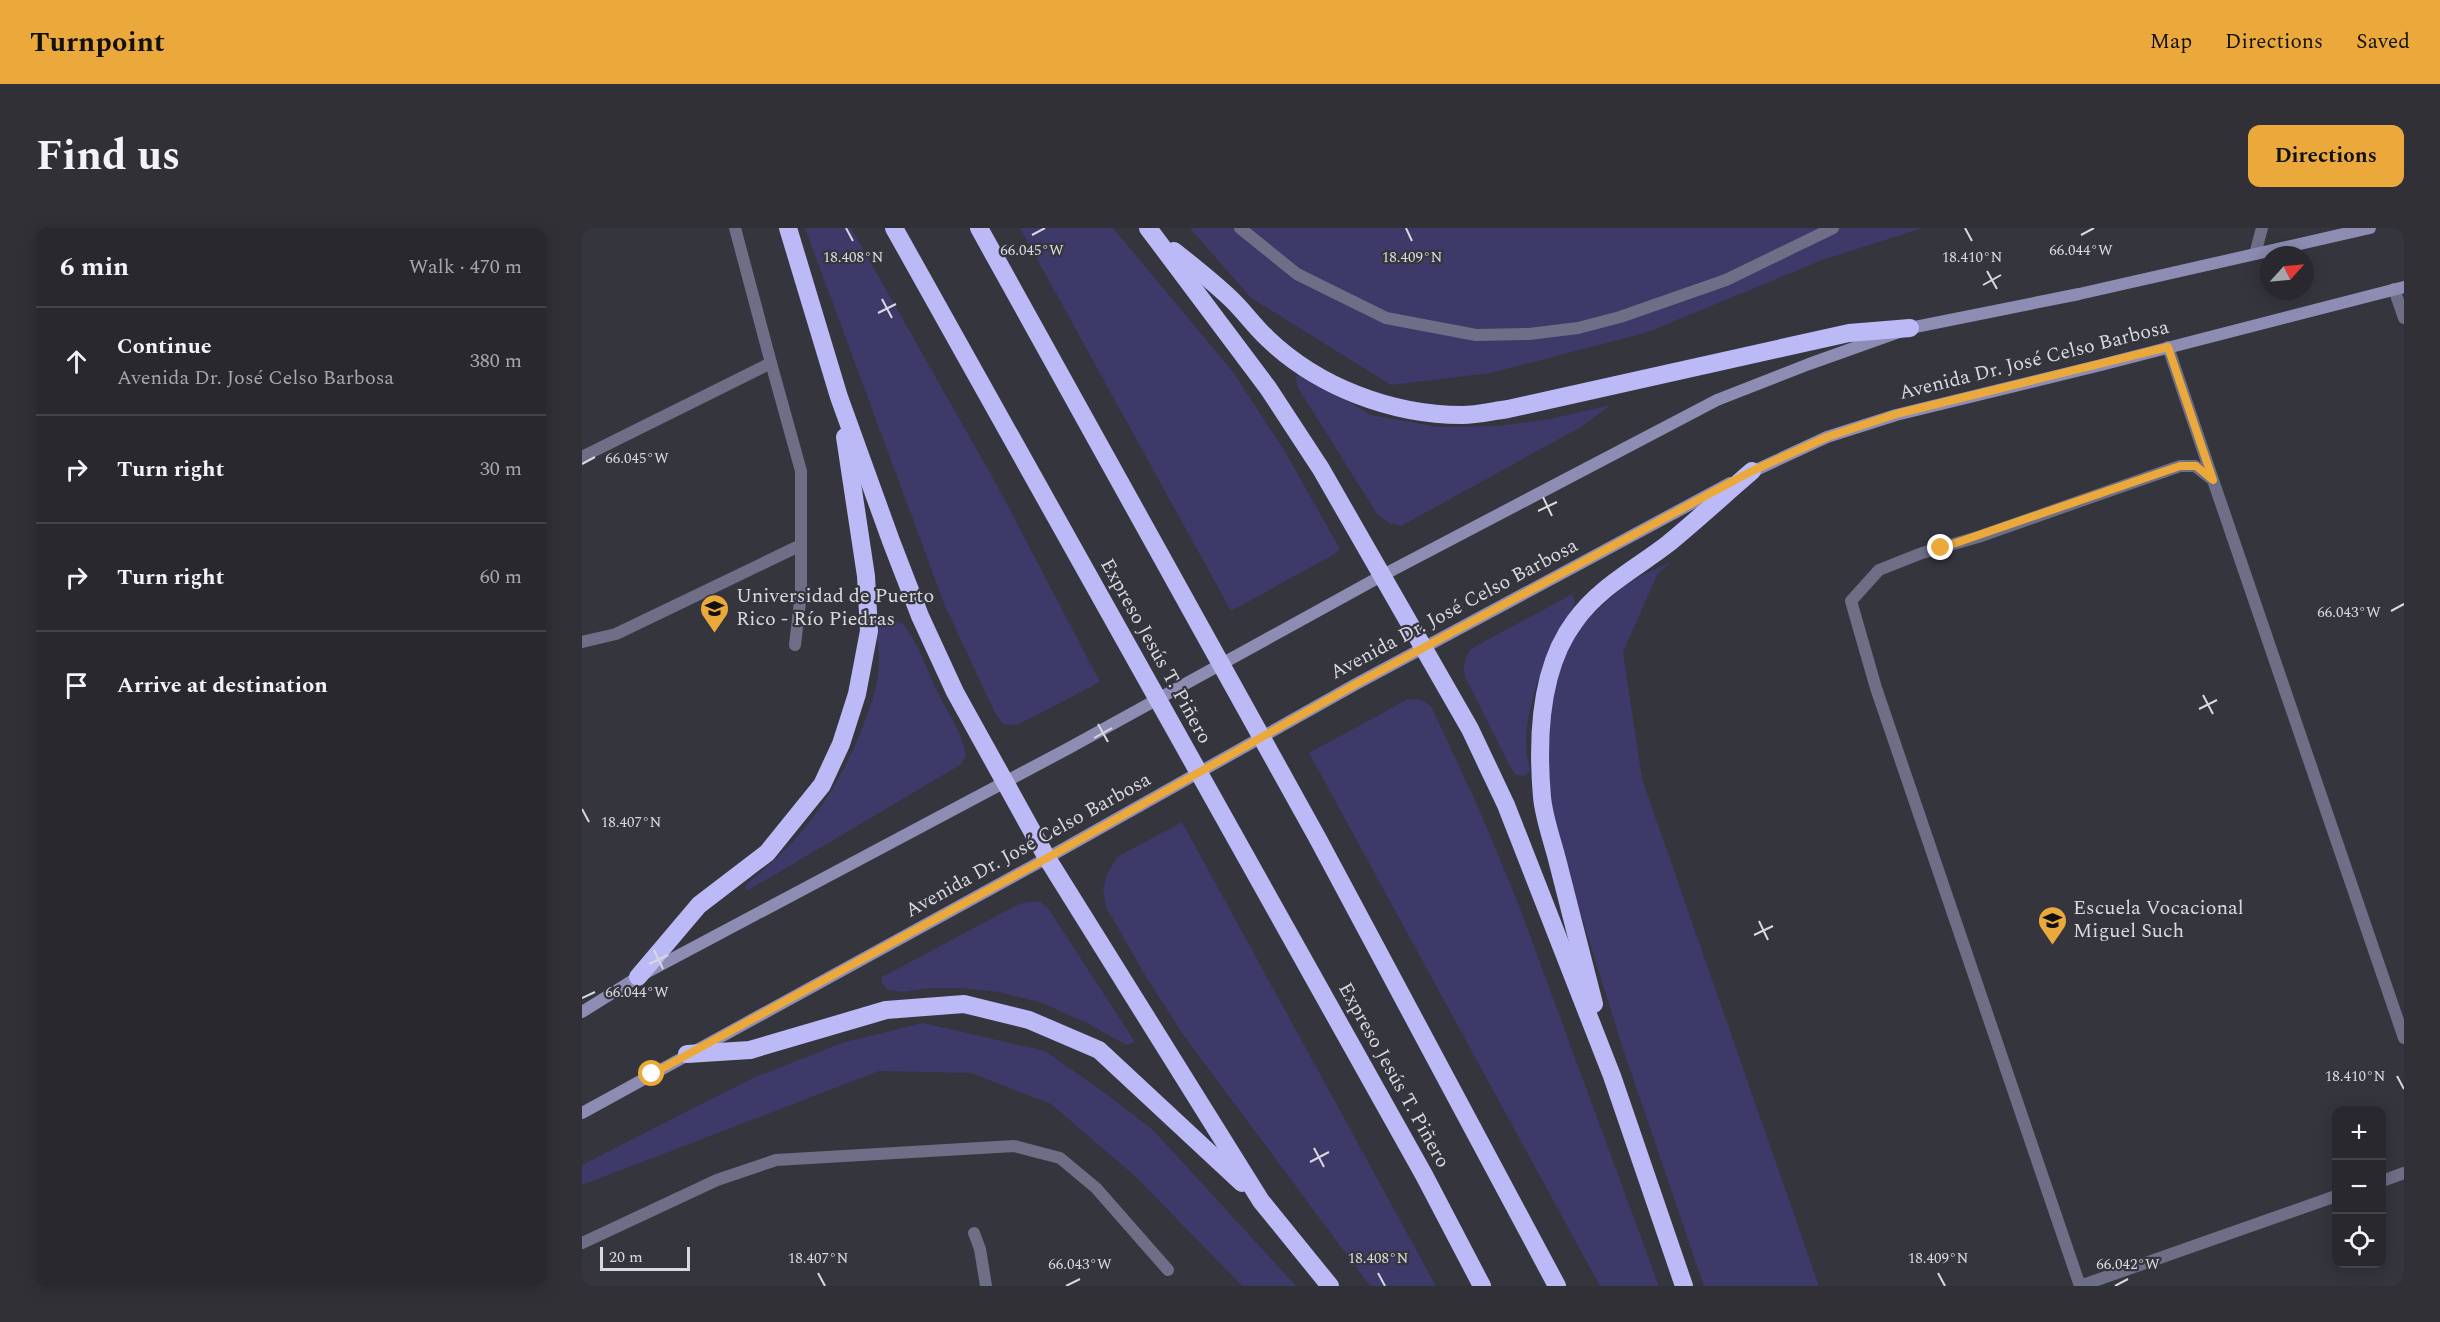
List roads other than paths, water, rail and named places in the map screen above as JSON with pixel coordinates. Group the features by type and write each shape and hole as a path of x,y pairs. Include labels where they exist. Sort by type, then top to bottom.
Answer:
{"highway":[{"path":"788,228 839,397 920,616 955,692 1047,858 1261,1201 1330,1286"},
{"name":"Expreso Jesús T. Piñero","path":"894,228 1424,1175 1482,1286"},
{"path":"979,228 1318,839 1557,1286"},
{"path":"1148,229 1230,298 1268,339 1302,366 1364,399 1437,414 1465,415 1508,409 1849,333 1910,328"},
{"path":"1148,229 1268,388 1321,469 1470,729 1506,805 1612,1076 1684,1286"},
{"path":"638,977 699,905 767,853 822,785 841,744 857,694 869,631 866,576 839,397"},
{"path":"1612,1076 1542,799 1540,751 1544,702 1550,675 1562,643 1575,620 1599,595 1631,567 1667,544 1752,471"},
{"path":"687,1054 750,1050 886,1010 964,1004 1029,1020 1099,1050 1261,1201"}],"main road":[{"path":"582,1012 638,977 1069,748 1383,575 1717,400 1910,328 2362,229"},
{"name":"Avenida Dr. José Celso Barbosa","path":"582,1113 1047,858 1356,684 1752,471 1827,437 1896,414 2399,288"}],"street":[{"path":"735,228 801,471 801,593 795,645"},
{"path":"1240,228 1297,274 1386,318 1476,335 1529,334 1578,328 1620,317 1726,280 1833,228"},
{"path":"2255,254 2262,228"},
{"path":"2399,288 2404,318"},
{"path":"2168,347 2404,1038"},
{"path":"582,457 771,363"},
{"path":"2213,480 2196,466 2180,466 1978,537 1922,553 1879,570 1851,601 1876,688 2080,1286 2332,1198"},
{"path":"582,642 616,634 801,545"},
{"path":"582,1242 717,1180 776,1160 1014,1146 1060,1158 1096,1188 1168,1270"},
{"path":"2386,1180 2404,1173"},
{"path":"974,1233 980,1249 986,1286"}],"place":[{"name":"Universidad de Puerto Rico - Río Piedras","path":"715,634"},
{"name":"Escuela Vocacional Miguel Such","path":"2052,946"}]}
